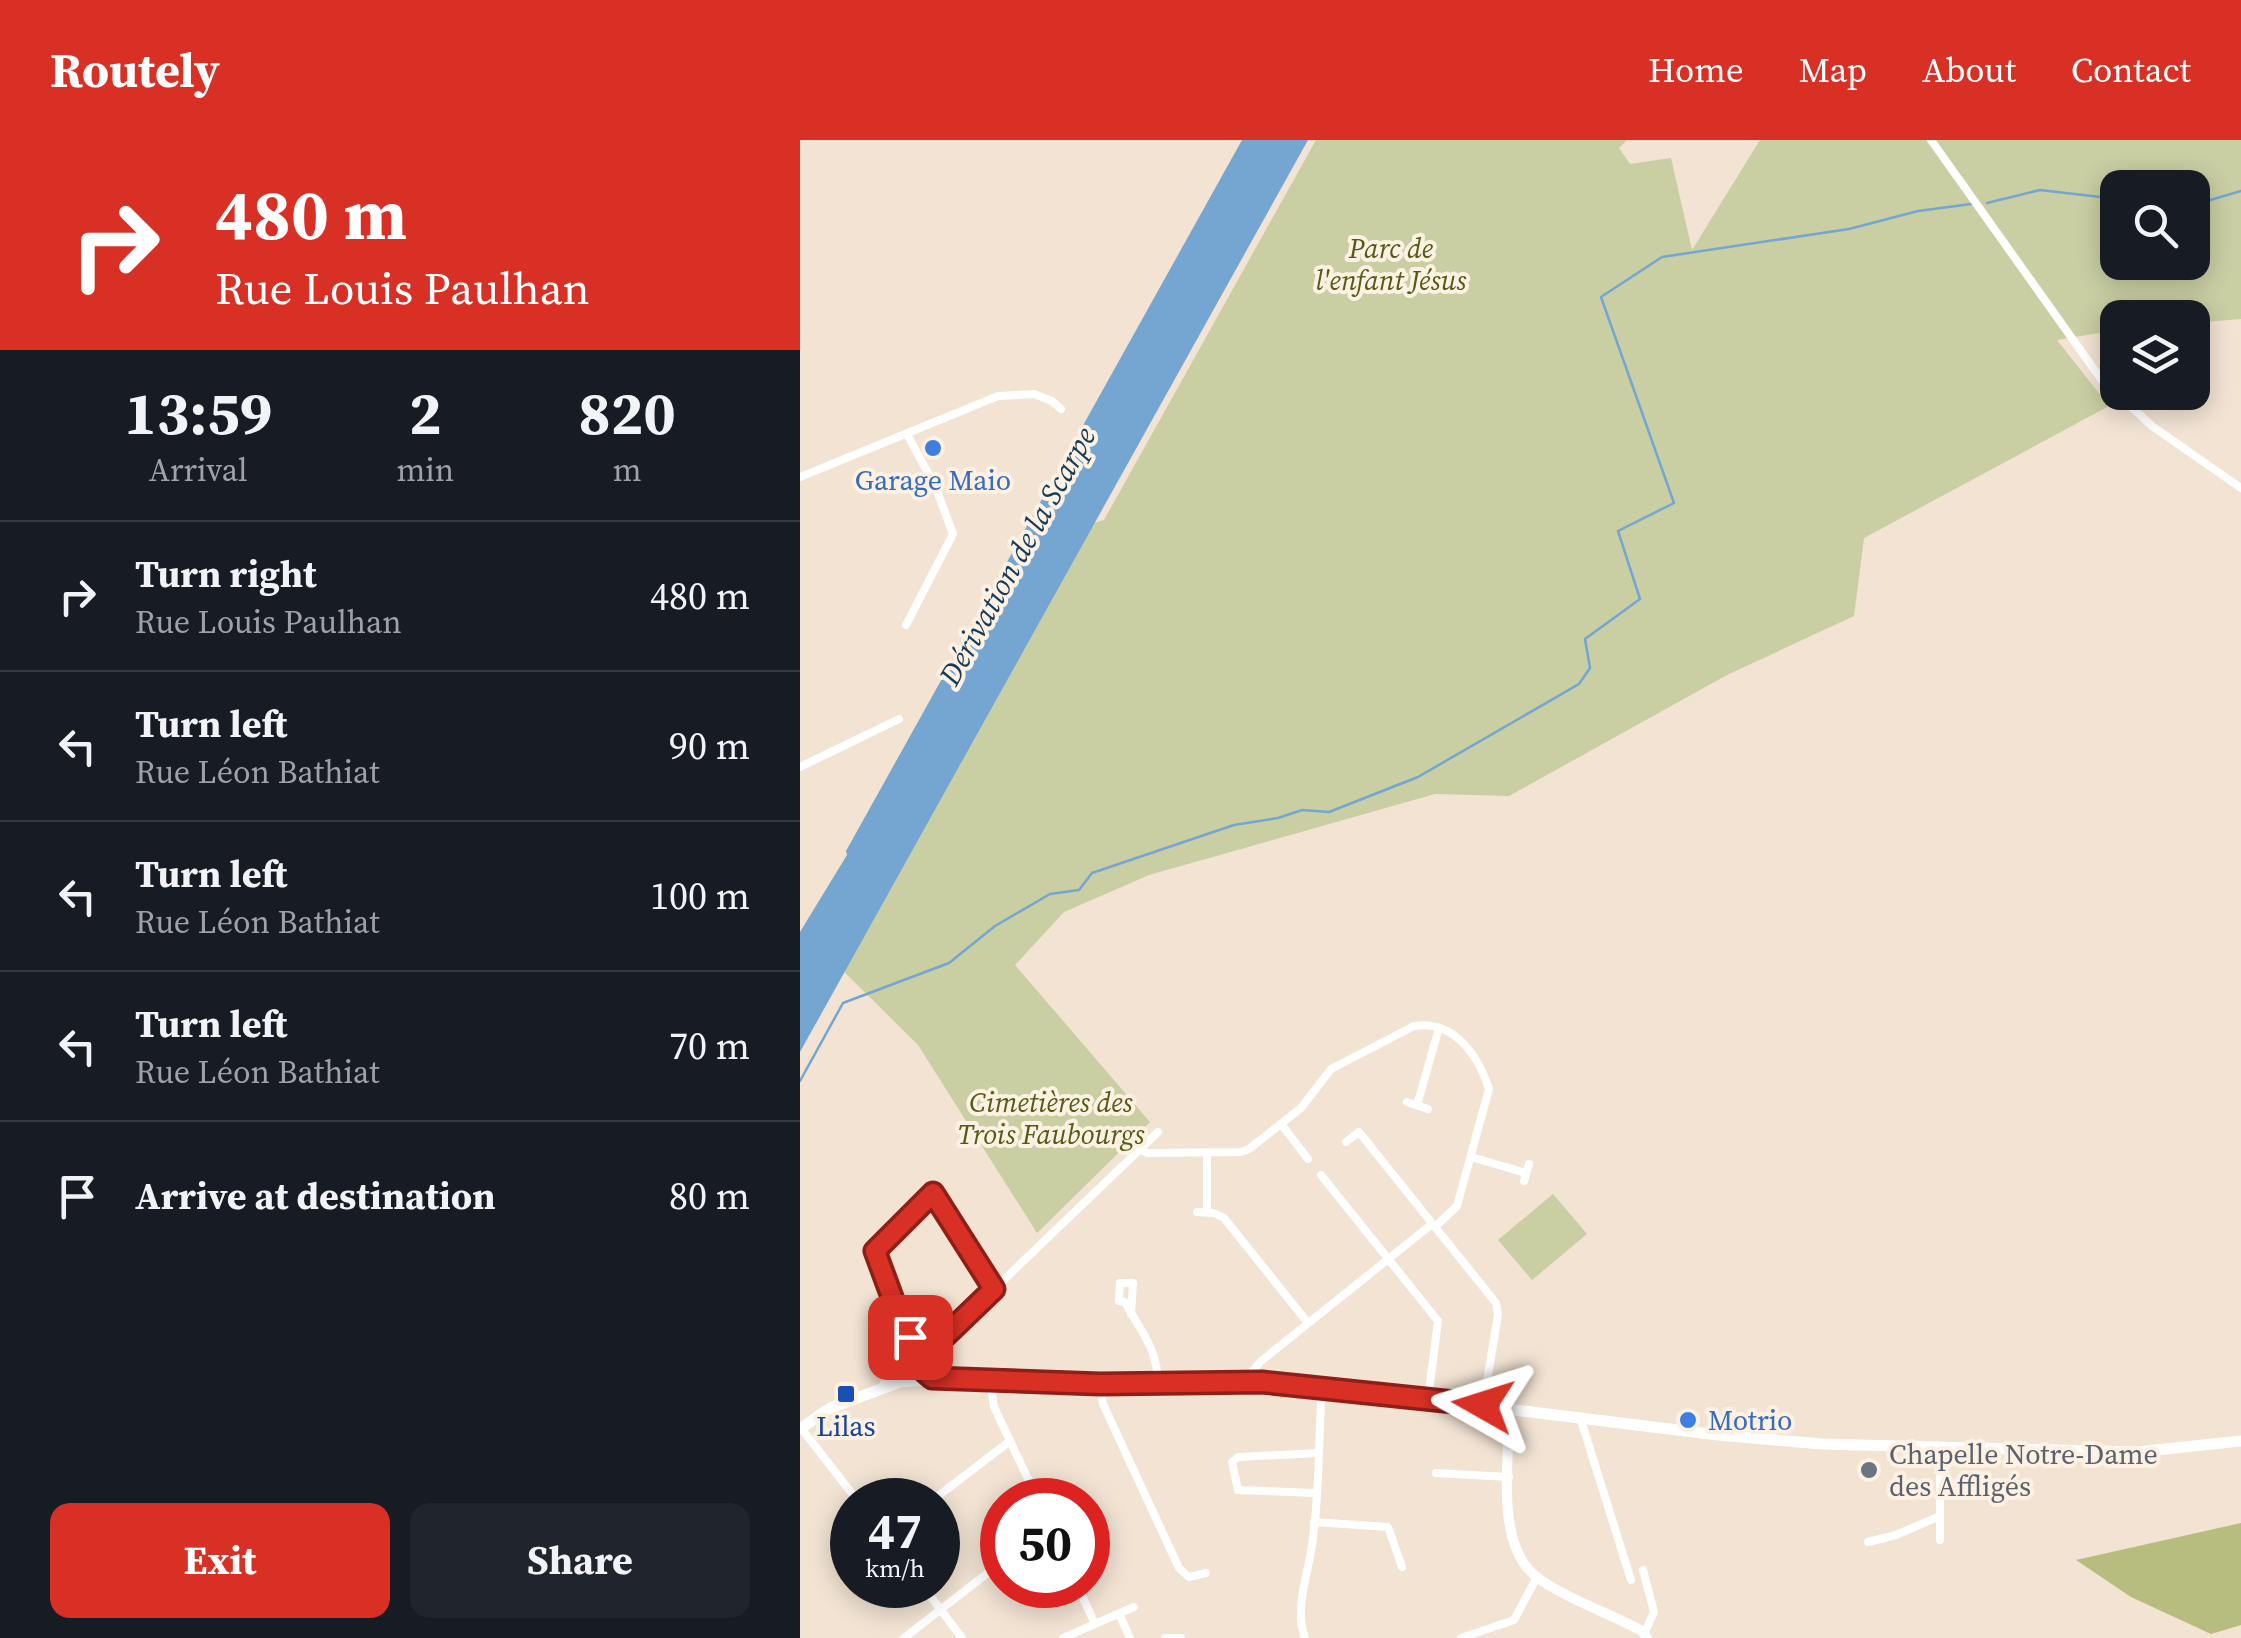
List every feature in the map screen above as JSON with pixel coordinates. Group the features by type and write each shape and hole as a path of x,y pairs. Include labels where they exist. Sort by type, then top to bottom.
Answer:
{"main road":[{"path":"873,1390 902,1368 902,1376 915,1374 938,1379 1100,1384 1252,1381 1811,1443 2136,1452 2241,1441"},
{"path":"801,1428 830,1408 915,1374"}],"street":[{"path":"1931,140 2101,378 2152,426 2241,488"},
{"path":"800,477 1006,394 1041,396 1061,409"},
{"path":"906,625 953,534 932,480 907,434"},
{"path":"800,767 899,719"},
{"path":"1139,1150 1244,1151 1304,1105 1331,1069 1414,1026 1438,1028 1460,1037 1488,1085 1488,1097 1455,1210 1388,1258 1260,1362 1252,1381"},
{"path":"1417,1105 1438,1028"},
{"path":"1407,1102 1428,1109"},
{"path":"1280,1124 1308,1159"},
{"path":"915,1374 994,1289 1158,1132"},
{"path":"1346,1142 1359,1132 1498,1306 1483,1405"},
{"path":"1207,1152 1202,1212 1224,1218 1308,1323"},
{"path":"1471,1157 1526,1172"},
{"path":"1321,1175 1439,1324 1428,1399"},
{"path":"910,1337 875,1251 933,1193 994,1289"},
{"path":"1131,1314 1157,1358 1158,1383"},
{"path":"990,1380 992,1404 1028,1478"},
{"path":"1100,1384 1104,1404 1179,1568 1193,1578 1206,1574"},
{"path":"1305,1638 1304,1574 1312,1550 1322,1388"},
{"path":"1510,1409 1511,1541 1519,1558 1537,1577 1646,1635 1654,1612 1643,1570"},
{"path":"1580,1416 1631,1580"},
{"path":"801,1428 840,1478"},
{"path":"960,1479 1010,1441"},
{"path":"1940,1448 1940,1540"},
{"path":"1316,1493 1238,1490 1232,1462 1238,1457 1318,1453"},
{"path":"1436,1474 1509,1477"},
{"path":"1868,1542 1896,1536 1940,1516"},
{"path":"1314,1522 1388,1527 1402,1567"},
{"path":"1461,1638 1514,1620 1537,1577"},
{"path":"904,1638 980,1579"},
{"path":"1063,1638 1134,1607"},
{"path":"1088,1608 1095,1624"},
{"path":"940,1610 962,1638"},
{"path":"1119,1614 1130,1638"},
{"path":"1165,1638 1181,1638"}],"green space":[{"path":"1316,140 1627,140 1619,148 1630,164 1671,158 1692,250 1760,140 2241,140 2241,319 2210,322 2210,300 2100,300 2100,333 2057,340 2100,395 2102,410 1864,538 1854,616 1727,675 1509,796 1435,794 1149,875 1064,912 1015,965 1150,1122 1037,1233 918,1045 811,939 1034,541 1104,520"},
{"path":"1553,1194 1587,1234 1532,1280 1498,1240"},
{"path":"2241,1523 2241,1625 2211,1634 2131,1597 2076,1560"}],"water":[{"name":"Dérivation de la Scarpe","path":"1242,140 1308,140 800,1052 800,932 847,855"}],"waterway":[{"path":"1987,203 2040,190 2100,197"},
{"path":"2210,200 2241,191"},
{"path":"800,1081 843,1003 949,963 995,926 1050,894 1079,890 1092,873 1234,825 1302,810 1329,812 1418,777 1579,684 1590,668 1585,639 1640,599 1618,531 1674,503 1601,297 1662,257 1849,229 1918,211 1971,204"}],"place":[{"name":"Garage Maio","path":"933,448"},
{"name":"Lilas","path":"846,1394"},
{"name":"Motrio","path":"1688,1420"},
{"name":"Chapelle Notre-Dame des Affligés","path":"1869,1470"}],"route":[{"path":"910,1337 875,1251 933,1193 994,1289 916,1364 932,1378 1100,1384 1262,1382 1483,1405"}],"park label":[{"name":"Parc de l'enfant Jésus","path":"1391,264"},
{"name":"Cimetières des Trois Faubourgs","path":"1051,1118"}]}
